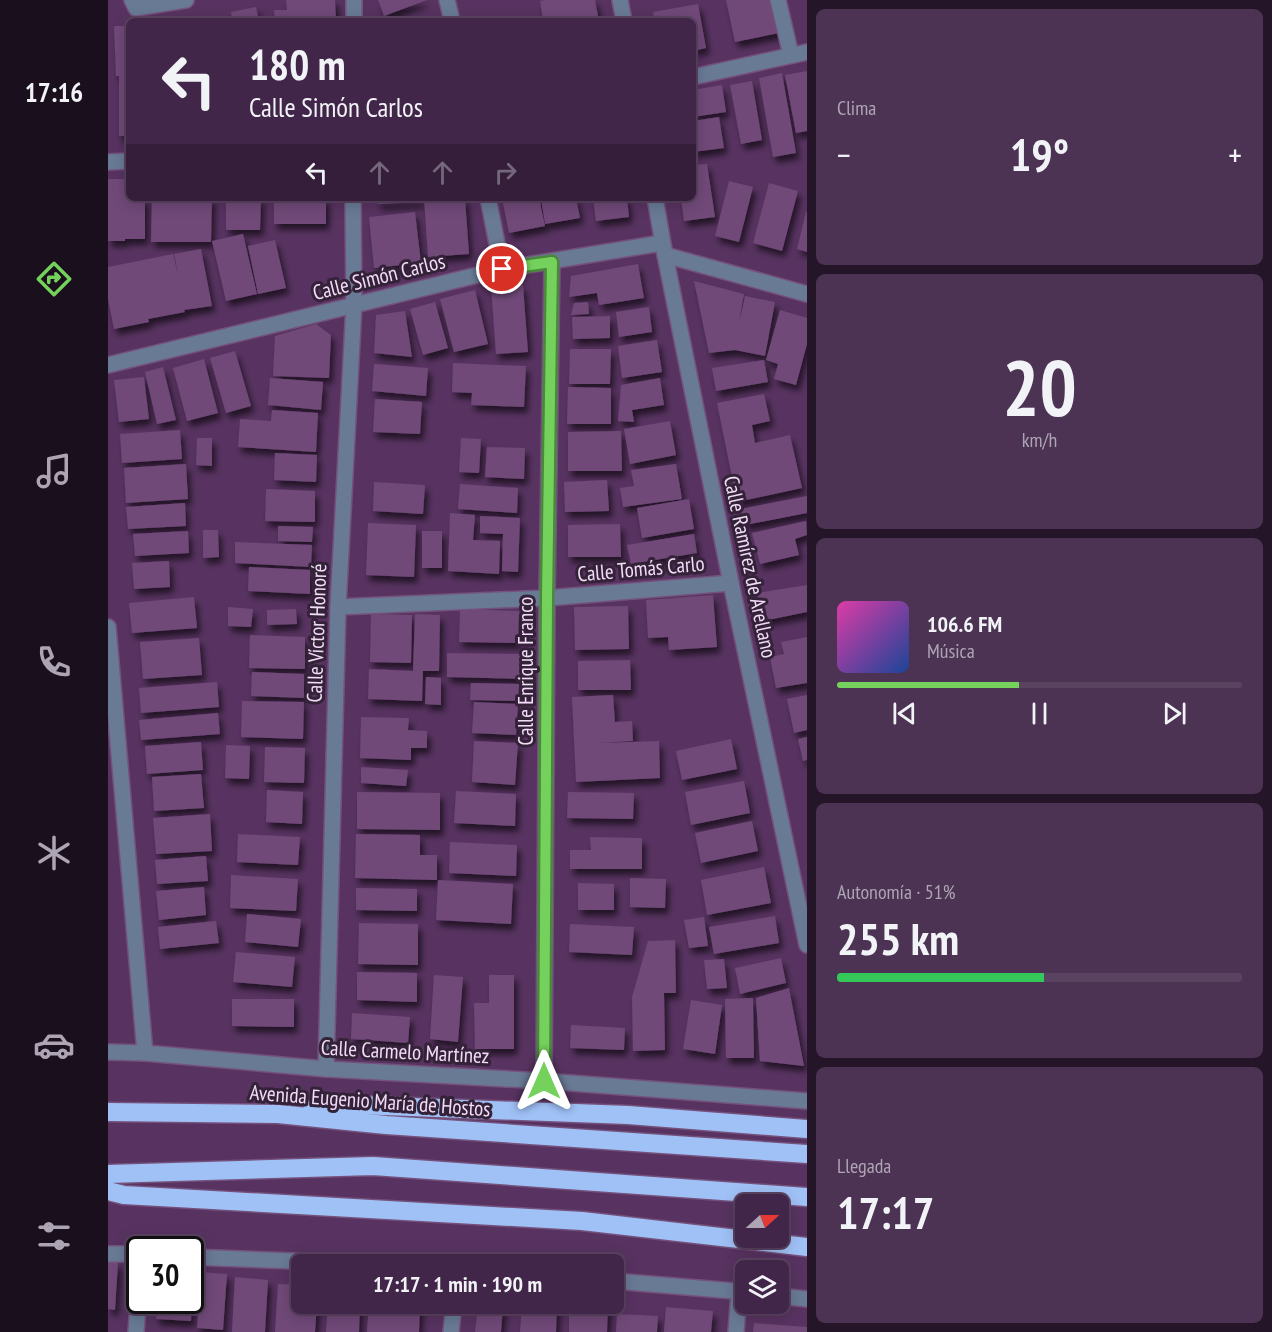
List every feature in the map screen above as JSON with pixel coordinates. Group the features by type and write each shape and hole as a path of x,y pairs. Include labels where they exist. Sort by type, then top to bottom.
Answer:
{"highway":[{"path":"278,1113 369,1105 628,1115 807,1129"},
{"name":"Avenida Eugenio María de Hostos","path":"108,1112 278,1113 386,1125 807,1154"},
{"path":"108,1174 373,1166 807,1197"},
{"path":"108,1191 124,1195 582,1221 807,1247"}],"street":[{"path":"132,0 136,8 186,0"},
{"path":"354,0 354,18"},
{"path":"447,0 451,18"},
{"path":"620,0 623,18"},
{"path":"778,0 790,55"},
{"path":"696,76 807,52"},
{"path":"108,162 126,162"},
{"name":"Calle Víctor Honoré","path":"326,1069 338,607 354,304 353,201"},
{"path":"489,201 502,269"},
{"name":"Calle Ramírez de Arellano","path":"655,201 663,249 731,583 807,945"},
{"name":"Calle Simón Carlos","path":"108,365 502,269 663,249 807,294"},
{"name":"Calle Enrique Franco","path":"544,1081 552,262"},
{"name":"Calle Tomás Carlo","path":"338,607 547,598 731,583"},
{"path":"108,627 145,1053"},
{"name":"Calle Carmelo Martínez","path":"108,1052 807,1101"},
{"path":"108,1254 126,1254"},
{"path":"204,1258 291,1261"},
{"path":"624,1282 735,1291"},
{"path":"789,1297 807,1299"},
{"path":"136,1332 137,1314"},
{"path":"451,1332 453,1314"},
{"path":"736,1332 739,1314"}],"building":[{"path":"286,0 335,0 336,18 275,18 274,10 287,10"},
{"path":"378,0 427,0 384,16"},
{"path":"595,0 598,18 543,18 540,1"},
{"path":"726,0 777,0 784,32 735,42"},
{"path":"698,4 706,48 696,50 696,18 654,18 653,12"},
{"path":"256,7 258,18 232,18 231,12"},
{"path":"114,26 126,26 126,136 119,136 119,76 116,76"},
{"path":"807,71 807,131 796,133 785,75"},
{"path":"782,73 796,153 773,157 759,78"},
{"path":"752,81 762,140 741,144 730,85"},
{"path":"722,85 726,112 696,117 696,89"},
{"path":"719,117 724,148 696,152 696,121"},
{"path":"707,164 715,217 684,221 681,201 696,201 696,165"},
{"path":"108,179 126,179 126,201 145,201 145,239 108,241"},
{"path":"729,181 753,187 739,242 715,236"},
{"path":"769,183 798,191 782,251 753,243"},
{"path":"152,201 212,201 211,242 151,242"},
{"path":"226,201 261,201 260,230 226,230"},
{"path":"274,201 326,201 326,224 274,224"},
{"path":"378,201 421,201 421,202 378,204"},
{"path":"424,201 465,201 469,254 428,257"},
{"path":"503,201 540,201 545,226 509,233"},
{"path":"541,201 577,201 580,218 545,224"},
{"path":"593,201 627,201 629,217 596,221"},
{"path":"415,212 421,263 374,268 369,217"},
{"path":"807,212 807,252 797,249"},
{"path":"243,234 257,294 226,301 212,241"},
{"path":"275,240 286,288 258,294 248,246"},
{"path":"201,249 212,306 184,310 185,312 148,319 149,322 114,329 108,299 108,267 173,254 178,274 174,254"},
{"path":"638,264 644,298 599,305 597,293 569,297 571,276"},
{"path":"694,281 744,294 739,323 745,296 775,302 765,356 735,350 709,353"},
{"path":"523,285 528,352 496,354 491,287"},
{"path":"475,290 488,344 454,352 440,299"},
{"path":"435,302 448,348 423,355 410,309"},
{"path":"588,302 589,314 571,315 574,303"},
{"path":"649,307 652,332 619,337 616,312"},
{"path":"780,310 807,318 807,344 796,385 774,379 778,364 766,360"},
{"path":"405,311 412,357 374,353 376,315"},
{"path":"610,316 610,338 573,339 572,317"},
{"path":"316,324 331,335 329,378 273,376 275,336"},
{"path":"657,340 662,372 622,378 618,346"},
{"path":"570,349 611,349 610,384 569,384"},
{"path":"235,351 251,406 226,413 210,358"},
{"path":"204,359 218,413 187,421 173,368"},
{"path":"764,360 768,382 716,391 712,368"},
{"path":"453,363 526,366 524,407 471,405 472,393 452,392"},
{"path":"374,364 428,368 426,396 372,391"},
{"path":"163,367 176,420 157,424 145,372"},
{"path":"144,377 149,419 119,422 114,380"},
{"path":"270,378 323,382 321,410 268,405"},
{"path":"660,378 664,405 632,410 634,422 618,421 621,385"},
{"path":"568,387 611,388 611,424 567,424"},
{"path":"764,394 770,421 752,425 755,443 790,435 802,488 737,502 717,403"},
{"path":"375,399 422,402 420,434 373,432"},
{"path":"272,410 318,413 316,452 238,447 240,419 271,421"},
{"path":"670,421 676,455 630,464 624,429"},
{"path":"180,430 182,459 122,463 120,434"},
{"path":"621,431 622,471 568,471 568,432"},
{"path":"197,438 212,438 212,466 196,465"},
{"path":"461,438 481,439 479,473 459,472"},
{"path":"487,447 525,448 524,479 485,477"},
{"path":"275,453 317,455 316,482 274,480"},
{"path":"186,464 188,499 126,503 124,468"},
{"path":"676,464 682,499 623,507 620,488 634,486 631,470"},
{"path":"607,480 609,511 565,512 564,482"},
{"path":"374,482 425,485 423,514 373,511"},
{"path":"460,484 518,488 517,513 458,509"},
{"path":"266,489 315,491 315,522 265,521"},
{"path":"807,496 807,513 745,525 741,509"},
{"path":"689,499 694,529 642,538 637,508"},
{"path":"185,503 186,526 128,529 126,507"},
{"path":"450,513 475,515 473,540 500,541 499,574 448,571"},
{"path":"480,516 520,518 518,572 502,571 503,534 480,533"},
{"path":"806,521 807,535 795,539 799,555 760,564 752,533"},
{"path":"368,523 416,525 414,577 366,575"},
{"path":"620,524 621,557 568,557 568,525"},
{"path":"278,526 313,527 312,542 278,541"},
{"path":"203,530 218,530 219,557 203,558"},
{"path":"188,531 189,553 135,556 133,534"},
{"path":"422,531 442,531 442,568 422,568"},
{"path":"694,534 697,553 631,564 627,545"},
{"path":"235,542 312,545 311,567 235,563"},
{"path":"169,561 170,587 134,589 132,563"},
{"path":"249,567 310,570 310,594 248,591"},
{"path":"807,585 807,612 763,621 757,593"},
{"path":"713,595 717,647 669,650 668,637 648,638 646,600"},
{"path":"194,597 197,628 132,633 129,603"},
{"path":"628,606 629,649 575,650 574,607"},
{"path":"228,607 253,609 251,627 228,626"},
{"path":"296,609 297,624 267,625 267,610"},
{"path":"460,609 519,611 518,643 459,642"},
{"path":"371,614 412,615 411,663 370,662"},
{"path":"415,614 440,615 439,671 423,671 422,701 368,699 369,669 413,671"},
{"path":"250,635 305,637 305,669 249,668"},
{"path":"807,637 807,683 776,688 770,657 784,654 781,642"},
{"path":"199,638 202,675 143,679 140,642"},
{"path":"447,653 522,654 522,679 447,677"},
{"path":"630,660 631,690 578,690 578,661"},
{"path":"252,672 304,674 304,698 251,696"},
{"path":"426,677 441,678 441,705 425,704"},
{"path":"217,682 219,707 141,713 139,688"},
{"path":"471,683 519,684 518,701 470,700"},
{"path":"613,695 615,722 632,721 633,741 599,743 659,741 660,778 576,782 572,697"},
{"path":"807,695 807,730 794,733 787,699"},
{"path":"242,701 304,702 303,739 241,737"},
{"path":"474,702 518,704 516,735 472,733"},
{"path":"218,713 220,734 141,740 139,720"},
{"path":"361,717 409,718 408,730 427,731 427,748 411,748 411,760 360,758"},
{"path":"807,737 807,760 803,761 798,739"},
{"path":"731,739 737,769 682,780 676,751"},
{"path":"474,741 518,743 515,785 472,782"},
{"path":"201,742 203,770 147,774 145,746"},
{"path":"226,745 250,746 249,779 225,778"},
{"path":"265,747 305,748 304,783 264,782"},
{"path":"361,767 408,770 406,786 361,783"},
{"path":"201,774 204,808 154,811 152,777"},
{"path":"744,781 750,813 691,825 685,792"},
{"path":"267,790 303,792 302,824 266,822"},
{"path":"456,791 516,794 515,826 454,823"},
{"path":"357,792 440,793 440,830 357,829"},
{"path":"568,792 634,793 633,819 567,818"},
{"path":"210,814 212,851 156,854 153,818"},
{"path":"752,821 758,851 701,863 695,833"},
{"path":"238,834 300,837 298,865 237,862"},
{"path":"356,834 420,835 420,855 437,855 437,880 355,878"},
{"path":"590,837 642,838 642,869 570,869 570,850 591,850"},
{"path":"450,842 517,845 516,876 449,873"},
{"path":"206,856 208,881 157,884 155,860"},
{"path":"764,867 771,903 707,915 701,880"},
{"path":"231,875 298,879 296,911 230,908"},
{"path":"630,878 666,879 665,908 630,907"},
{"path":"438,880 513,884 511,924 436,920"},
{"path":"578,883 614,884 614,910 578,910"},
{"path":"204,887 206,915 159,920 156,891"},
{"path":"356,888 417,889 417,911 356,910"},
{"path":"247,914 301,919 298,947 245,942"},
{"path":"775,916 779,943 714,954 709,927"},
{"path":"704,917 708,946 689,948 684,920"},
{"path":"216,921 219,943 160,949 158,927"},
{"path":"359,923 418,924 418,965 358,964"},
{"path":"570,924 634,927 632,955 569,952"},
{"path":"675,940 676,993 664,993 665,1050 633,1051 632,997 648,941"},
{"path":"236,952 295,957 292,987 233,982"},
{"path":"781,958 786,983 740,994 735,968"},
{"path":"724,959 727,988 707,989 704,960"},
{"path":"357,972 417,973 417,1002 357,1000"},
{"path":"434,975 463,977 458,1042 430,1039"},
{"path":"489,975 514,975 514,1049 475,1049 474,1003 489,1003"},
{"path":"789,988 804,1066 760,1061 756,998"},
{"path":"753,998 754,1058 726,1058 725,999"},
{"path":"232,999 294,999 294,1027 232,1026"},
{"path":"691,1000 722,1005 715,1054 683,1049"},
{"path":"352,1013 410,1017 408,1043 351,1039"},
{"path":"571,1025 625,1028 624,1050 570,1048"},
{"path":"108,1263 118,1263 115,1310 108,1309"},
{"path":"204,1272 227,1274 223,1330 197,1328 198,1314 204,1314"},
{"path":"235,1277 268,1280 265,1332 232,1332"},
{"path":"278,1284 291,1285 291,1314 316,1314 315,1332 275,1332"},
{"path":"666,1307 713,1311 711,1332 664,1332"},
{"path":"156,1314 191,1314 191,1321 156,1319"},
{"path":"327,1314 360,1314 359,1332 326,1332"},
{"path":"368,1314 420,1314 419,1332 367,1332"},
{"path":"477,1314 502,1314 501,1332 475,1332"},
{"path":"521,1314 557,1314 556,1332 520,1332"},
{"path":"569,1314 608,1314 607,1332 569,1332"},
{"path":"617,1314 658,1316 657,1332 616,1332"},
{"path":"754,1323 807,1327 807,1332 753,1332"}],"route":[{"path":"502,269 552,262 544,1081"}]}
